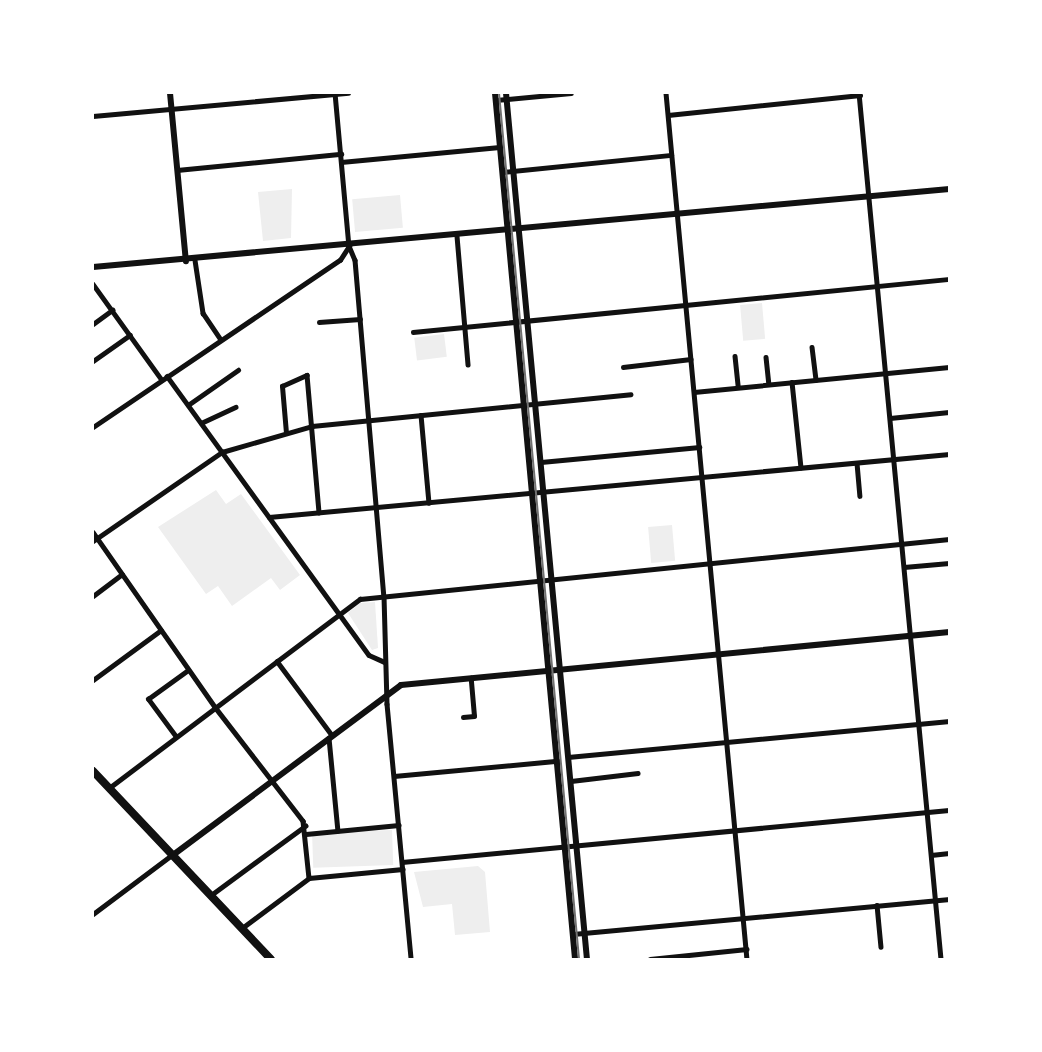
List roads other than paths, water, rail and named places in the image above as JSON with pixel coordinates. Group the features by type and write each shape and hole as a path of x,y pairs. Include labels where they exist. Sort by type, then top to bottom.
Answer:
{"main road":[{"path":"93,771 271,959"}],"street":[{"path":"170,93 186,261"},
{"path":"335,93 349,246 355,260 384,596 386,695 411,959"},
{"path":"93,116 348,93"},
{"path":"571,93 495,96 575,959"},
{"path":"666,93 747,959"},
{"path":"668,115 860,94 941,959"},
{"path":"506,96 587,959"},
{"path":"341,162 499,146"},
{"path":"177,170 341,154"},
{"path":"502,172 672,155"},
{"path":"93,267 186,261 949,189"},
{"path":"457,236 468,365"},
{"path":"93,427 340,260 349,246"},
{"path":"195,260 203,313 221,340"},
{"path":"413,332 949,279"},
{"path":"93,284 130,335 188,405 369,655 385,662"},
{"path":"93,324 112,310"},
{"path":"319,322 360,319"},
{"path":"93,361 130,335"},
{"path":"812,347 816,380"},
{"path":"735,356 738,387"},
{"path":"766,356 769,384"},
{"path":"623,367 691,359"},
{"path":"694,392 949,367"},
{"path":"188,405 238,370"},
{"path":"286,433 282,386 307,375 319,512"},
{"path":"792,382 801,468"},
{"path":"95,540 222,452 286,433 312,426 630,394"},
{"path":"201,423 235,407"},
{"path":"890,418 949,412"},
{"path":"421,415 429,503"},
{"path":"540,462 699,447"},
{"path":"269,517 949,454"},
{"path":"857,463 860,496"},
{"path":"93,532 95,540 215,707 305,826 309,878"},
{"path":"109,788 360,599 902,546 949,539"},
{"path":"904,567 949,563"},
{"path":"93,596 122,574"},
{"path":"93,680 161,630"},
{"path":"93,914 330,736 386,695 407,684 949,632"},
{"path":"277,661 330,736 338,831"},
{"path":"176,737 148,699 189,669"},
{"path":"463,717 474,716 471,677"},
{"path":"568,757 949,721"},
{"path":"394,776 557,761"},
{"path":"571,782 638,773"},
{"path":"242,928 309,878 565,846 949,810"},
{"path":"306,834 399,825"},
{"path":"211,895 305,826"},
{"path":"931,855 949,853"},
{"path":"573,934 949,898"},
{"path":"877,905 881,947"},
{"path":"650,959 746,949"}],"tram line":[{"path":"499,93 579,959"}]}
